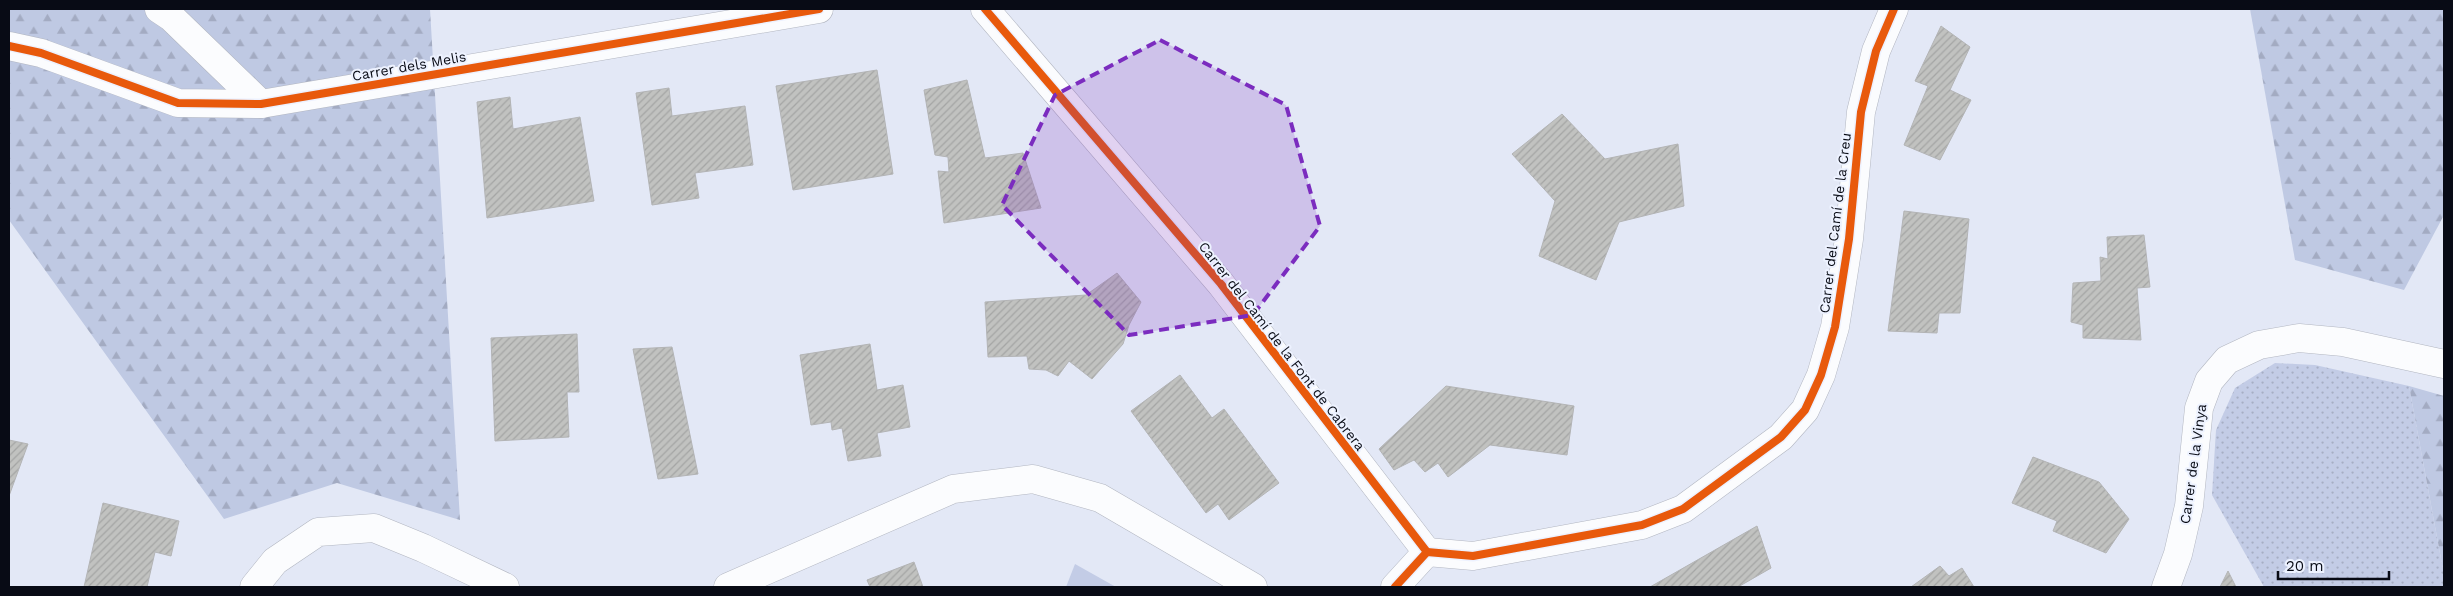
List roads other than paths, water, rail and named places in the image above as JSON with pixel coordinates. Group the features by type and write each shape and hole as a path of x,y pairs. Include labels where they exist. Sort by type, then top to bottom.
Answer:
{"street":[{"path":"158,9 171,17 261,104"},
{"name":"Carrer dels Melis","path":"9,46 41,53 178,103 261,104 819,9"},
{"name":"Carrer del Camí de la Font de Cabrera","path":"985,9 1221,284 1427,552"},
{"name":"Carrer del Camí de la Creu","path":"1427,552 1473,556 1642,524 1684,509 1782,437 1805,410 1821,376 1835,327 1849,239 1861,112 1876,52 1894,9"},
{"name":"Carrer de la Vinya","path":"2166,587 2178,554 2189,506 2199,408 2209,381 2227,360 2259,345 2299,338 2343,342 2444,364"},
{"path":"728,587 953,490 1033,479 1100,498 1252,587"},
{"path":"254,587 275,560 318,532 374,528 424,548 505,587"},
{"path":"1395,587 1427,552"}]}
